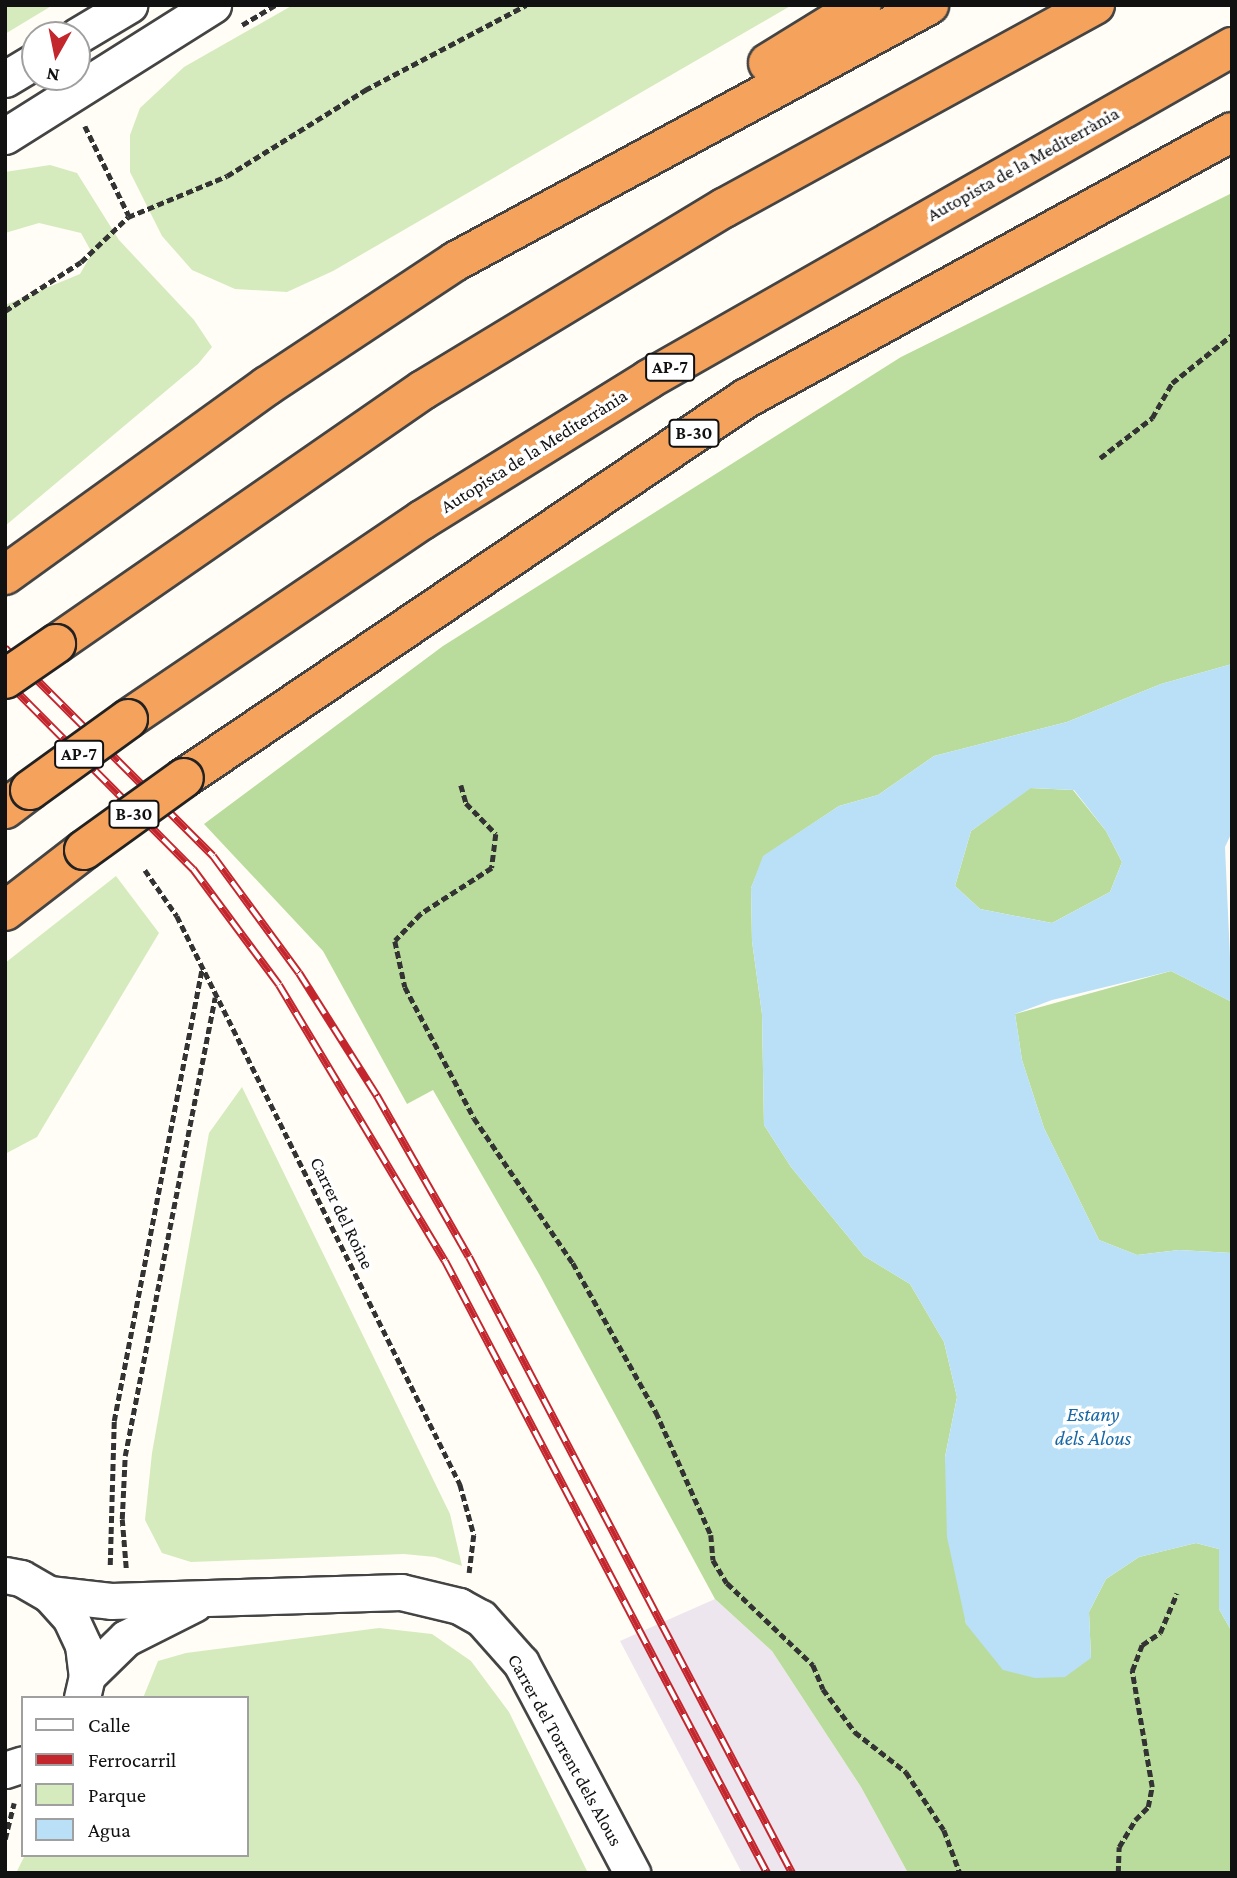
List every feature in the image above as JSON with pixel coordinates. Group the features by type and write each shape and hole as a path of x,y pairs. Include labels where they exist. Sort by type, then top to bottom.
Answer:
{"highway":[{"path":"600,182 764,65 862,5"},
{"path":"5,575 267,386 456,261 929,5"},
{"path":"5,679 424,390 724,208 1095,5"},
{"name":"Autopista de la Mediterrània","path":"18,799 128,719 422,520 649,379 1232,47"},
{"name":"B-30","path":"5,911 184,778 745,399 1232,132"}],"street":[{"path":"91,28 129,5"},
{"path":"5,136 213,5"},
{"path":"5,79 21,69"},
{"path":"5,1575 21,1578 48,1594 74,1626 83,1645 84,1687"},
{"path":"48,1594 119,1590 203,1600 368,1591 463,1594"},
{"name":"Carrer del Torrent dels Alous","path":"463,1594 520,1663 632,1873"},
{"path":"84,1687 126,1638 203,1600"}],"path":[{"path":"5,311 62,277 129,216 227,176 365,90 526,5"},
{"path":"83,122 129,216"},
{"path":"1100,458 1152,418 1171,383 1232,335"},
{"path":"461,785 466,803 496,834 492,868 421,914 396,941 405,987 474,1118 573,1263 656,1412 711,1535 713,1560 727,1583 813,1665 823,1689 855,1732 906,1772 944,1830 960,1873"},
{"name":"Carrer del Roine","path":"145,870 177,916 215,997 460,1484 474,1535 463,1594"},
{"path":"119,1590 109,1482 114,1421 203,970"},
{"path":"119,1590 125,1456 215,997"},
{"path":"1118,1873 1119,1847 1135,1819 1148,1807 1152,1787 1132,1671 1142,1645 1160,1633 1177,1593"},
{"path":"5,1839 12,1776"}],"shaded area":[{"path":"715,1599 772,1651 861,1787 908,1873 742,1873 620,1641"}],"green space":[{"path":"5,5 53,5 27,21 21,21 21,24 5,34"},
{"path":"293,5 792,5 333,271 287,292 235,289 192,270 162,236 130,172 130,135 140,108 184,67"},
{"path":"50,165 77,173 119,240 194,320 212,347 198,364 5,526 5,305 80,274 92,253 81,233 39,223 5,233 5,172"},
{"path":"1232,193 1232,664 1161,684 1067,722 934,756 878,795 839,806 764,856 751,888 752,941 762,1014 764,1125 791,1167 864,1256 910,1284 944,1342 957,1397 945,1457 966,1624 1091,1658 1089,1612 1106,1579 1139,1557 1196,1543 1219,1549 1219,1609 1232,1632 1232,1873 908,1873 861,1787 772,1651 715,1599 539,1274 433,1090 407,1104 323,951 204,824 443,646 901,357"},
{"path":"1030,788 1073,790 1106,831 1122,862 1110,892 1052,923 980,909 955,886 971,831"},
{"path":"116,876 159,933 37,1137 5,1154 5,963"},
{"path":"1171,971 1232,1002 1232,1253 1179,1250 1137,1255 1099,1240 1044,1128 1022,1060 1015,1014"},
{"path":"242,1087 450,1514 462,1566 435,1557 404,1554 191,1562 162,1553 145,1520 152,1453 209,1133"},
{"path":"379,1628 432,1634 471,1661 509,1712 588,1873 16,1873 24,1857 248,1857 248,1696 144,1696 158,1661 186,1653"}],"water":[{"name":"Estany dels Alous","path":"1232,664 1232,832 1225,847 1232,1002 1171,971 1052,1000 1015,1014 1022,1060 1044,1128 1099,1240 1137,1255 1179,1250 1232,1253 1232,1632 1219,1609 1219,1549 1196,1543 1139,1557 1106,1579 1089,1612 1091,1658 1065,1677 1035,1678 1003,1670 966,1624 947,1537 945,1457 957,1397 944,1342 910,1284 864,1256 791,1167 764,1125 762,1014 752,941 751,888 763,856 839,806 878,795 934,756 1067,722 1161,684","holes":["1031,788 1074,790 1106,831 1122,862 1110,892 1052,923 980,909 955,886 971,831"]}],"railway":[{"path":"5,648 213,856 299,973 377,1096 469,1257 792,1873"},
{"path":"5,680 193,869 279,985 445,1261 767,1873"}]}
